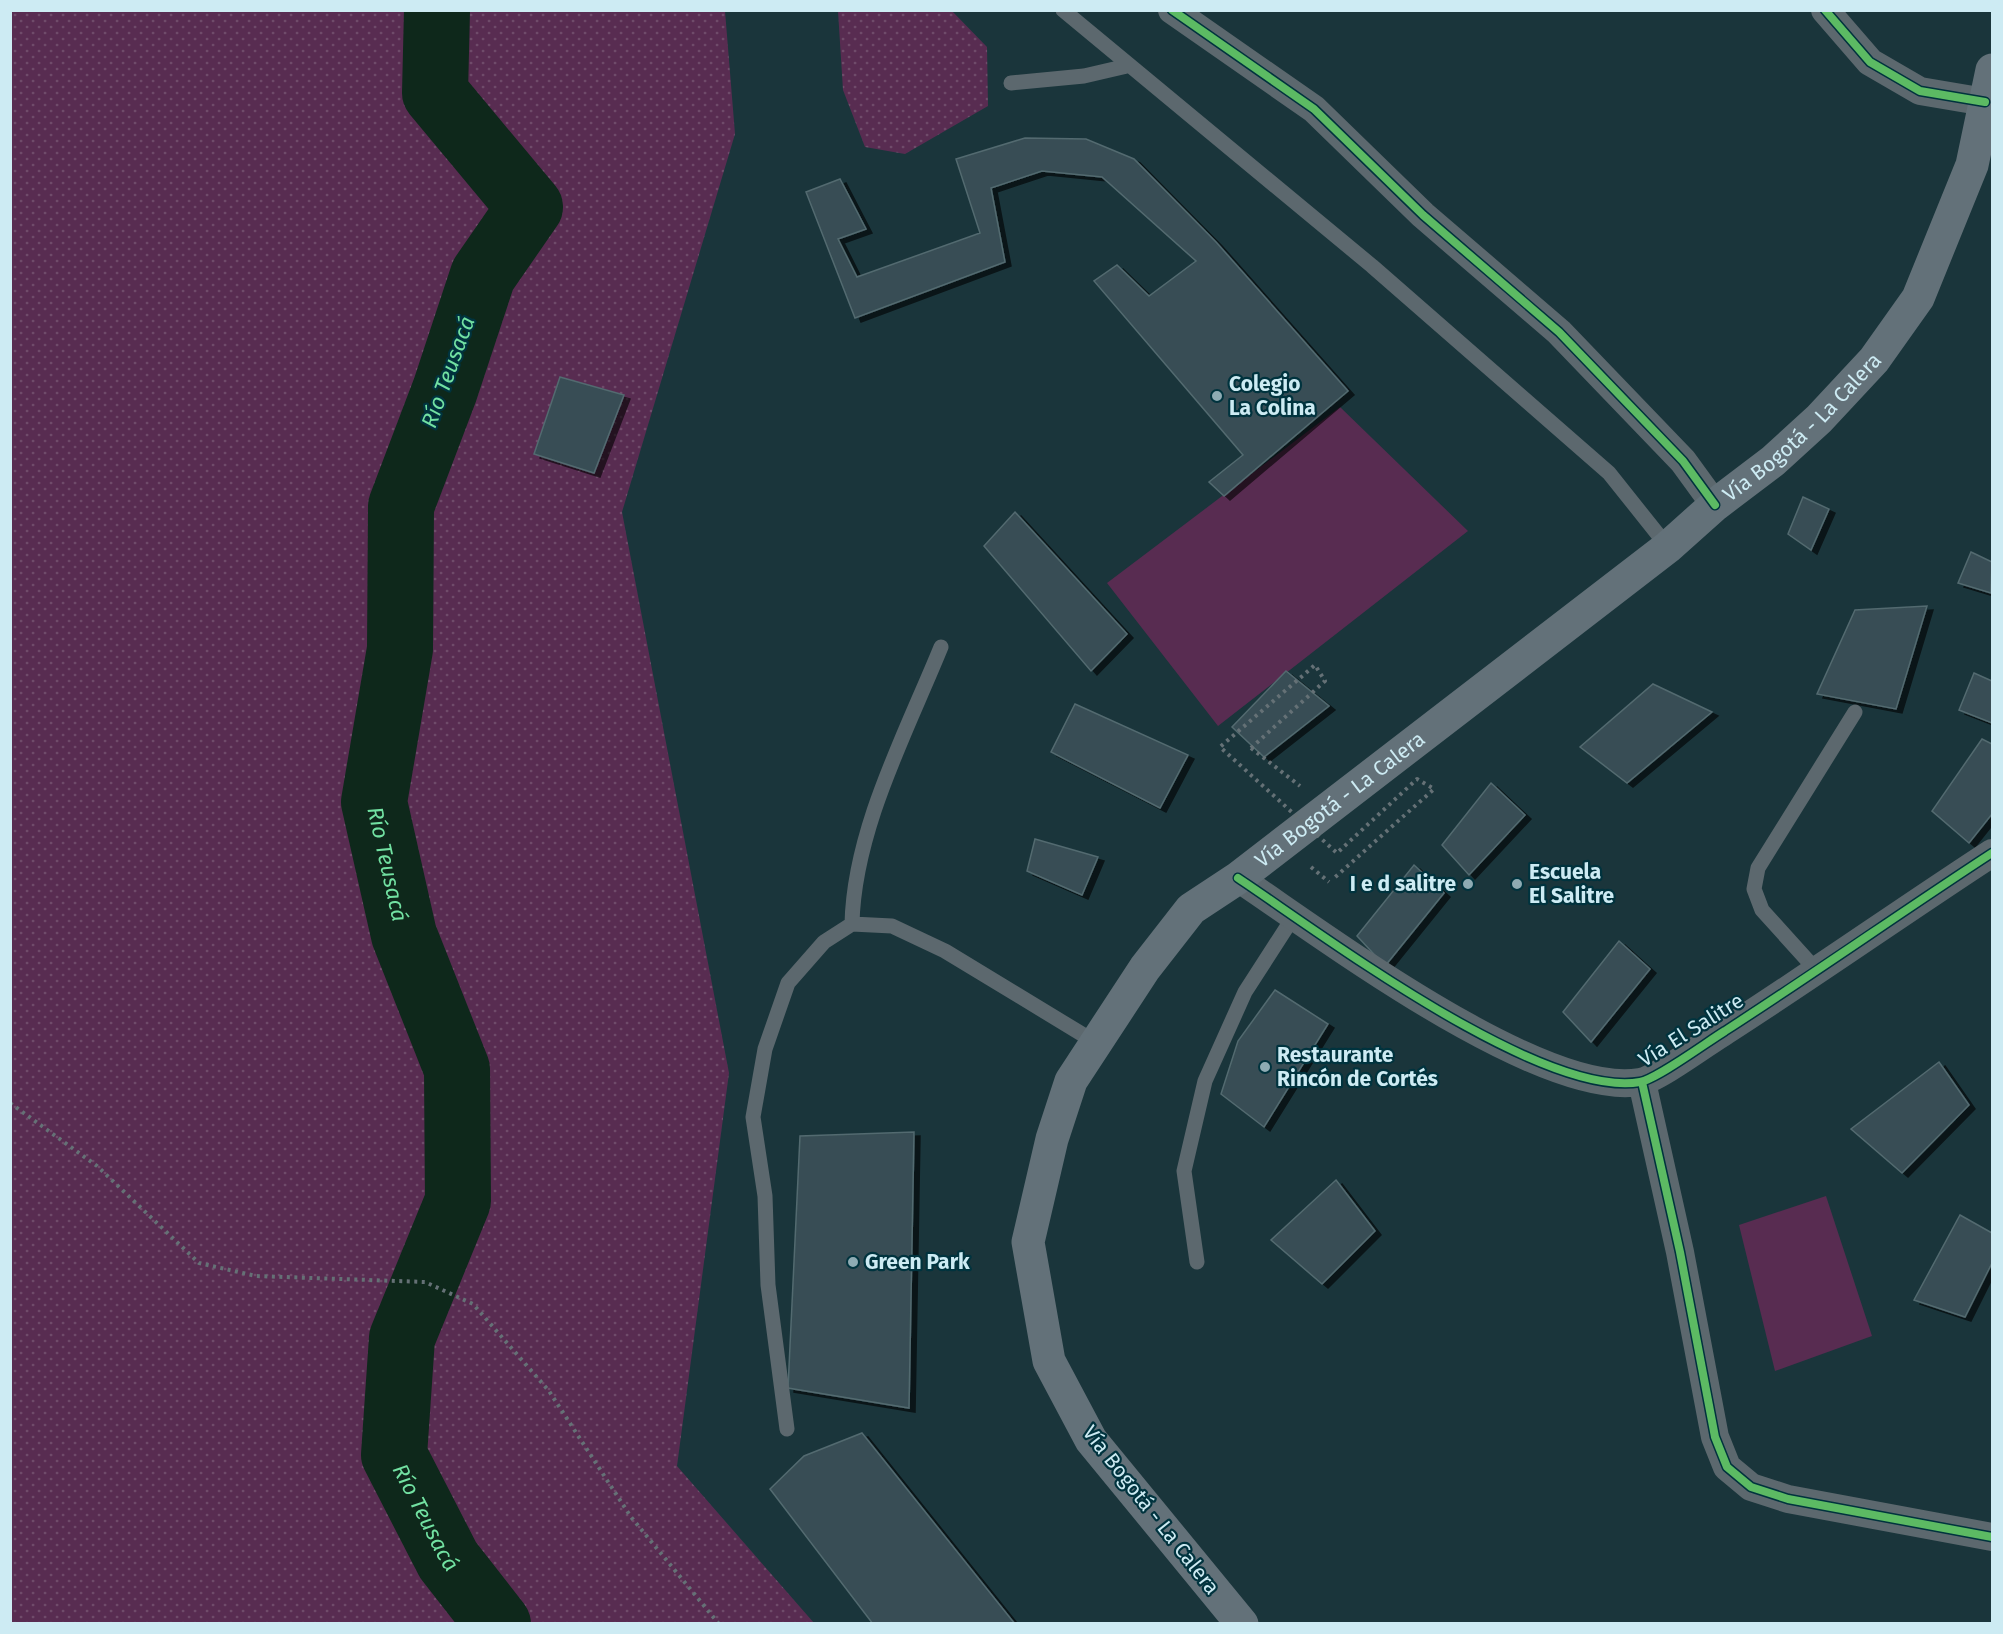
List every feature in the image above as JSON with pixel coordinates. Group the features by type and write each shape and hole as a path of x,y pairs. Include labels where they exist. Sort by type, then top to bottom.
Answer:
{"main road":[{"name":"Vía Bogotá - La Calera","path":"1242,1623 1091,1440 1049,1361 1028,1242 1052,1139 1071,1081 1145,968 1191,909 1238,878 1668,547 1714,505 1773,461 1819,419 1874,360 1918,298 1972,165 1992,70"}],"street":[{"path":"1172,10 1314,109 1423,215 1559,332 1683,461 1714,505"},
{"path":"1825,10 1870,62 1920,91 1985,102"},
{"name":"Vía El Salitre","path":"1238,878 1401,989 1520,1053 1570,1073 1614,1083 1642,1082 1818,972 1992,853"},
{"path":"1642,1082 1680,1252 1715,1437 1727,1467 1751,1487 1788,1499 1992,1537"}],"lane":[{"path":"1063,10 1127,66 1372,266 1609,473 1668,547"},
{"path":"1011,83 1084,76 1127,66"},
{"path":"852,924 853,891 864,836 942,647"},
{"path":"1818,972 1762,910 1754,889 1758,868 1855,712"},
{"path":"1197,1262 1184,1171 1205,1081 1245,992 1294,916"},
{"path":"787,1429 768,1285 765,1196 753,1117 765,1049 788,983 824,942 852,924 892,926 945,951 1095,1042"}],"path":[{"path":"1329,808 1251,748 1325,681 1315,666 1220,747 1337,853 1417,778 1434,789 1332,880"},
{"path":"10,1103 97,1166 200,1263 256,1276 425,1282 473,1304 549,1391 631,1516 719,1623"}],"shaded area":[{"path":"11,11 725,11 735,134 622,512 729,1073 677,1466 814,1623 11,1624"},
{"path":"838,11 952,11 987,47 988,106 905,154 865,147 843,90"},
{"path":"1340,407 1468,531 1218,726 1107,583"},
{"path":"1826,1196 1872,1336 1775,1371 1739,1225"}],"building":[{"name":"Colegio La Colina","path":"1025,138 1086,139 1134,159 1216,242 1348,391 1224,496 1209,482 1243,455 1094,281 1117,265 1149,296 1196,261 1102,177 1042,171 991,188 1005,262 855,318 806,192 840,179 866,229 838,239 857,277 980,233 956,159"},
{"path":"560,377 624,395 594,473 534,454"},
{"path":"1803,497 1829,509 1811,550 1788,534"},
{"path":"1015,512 1127,634 1091,671 984,546"},
{"path":"1971,552 1992,562 1991,593 1958,583"},
{"path":"1927,606 1896,709 1817,694 1855,610"},
{"path":"1286,671 1329,706 1264,757 1232,727"},
{"path":"1974,673 1992,681 1992,723 1959,710"},
{"path":"1653,684 1712,712 1627,783 1580,747"},
{"path":"1075,704 1188,755 1160,808 1051,752"},
{"path":"1982,739 1992,744 1992,814 1969,843 1932,811"},
{"path":"1491,783 1525,815 1469,875 1442,845"},
{"path":"1035,839 1098,857 1082,895 1027,871"},
{"path":"1414,865 1444,893 1385,966 1357,936"},
{"path":"1619,941 1650,969 1591,1042 1563,1012"},
{"name":"Restaurante Rincón de Cortés","path":"1275,990 1328,1024 1264,1127 1221,1094 1238,1041"},
{"path":"1939,1062 1969,1105 1902,1173 1851,1129"},
{"name":"Green Park","path":"914,1132 909,1408 788,1388 800,1136"},
{"path":"1336,1180 1375,1231 1322,1284 1271,1240"},
{"path":"1960,1215 1992,1233 1992,1263 1965,1317 1914,1300"},
{"path":"862,1433 1015,1624 873,1624 770,1489 804,1456"}],"waterway":[{"name":"Río Teusacá","path":"437,10 435,93 530,207 483,275 445,390 401,506 400,649 374,802 404,935 457,1069 458,1201 402,1338 394,1455 448,1560 498,1624"}],"cycle path":[{"path":"1172,10 1314,109 1423,215 1559,332 1683,461 1715,505"},
{"path":"1825,10 1870,62 1920,91 1985,102"},
{"path":"1238,878 1376,972 1491,1040 1547,1065 1598,1080 1640,1082 1682,1060 1992,853"},
{"path":"1642,1082 1680,1252 1715,1437 1727,1467 1751,1487 1788,1499 1992,1537"}],"place":[{"name":"Colegio La Colina","path":"1217,396"},
{"name":"I e d salitre","path":"1468,884"},
{"name":"Escuela El Salitre","path":"1517,884"},
{"name":"Restaurante Rincón de Cortés","path":"1265,1067"},
{"name":"Green Park","path":"853,1262"}]}
